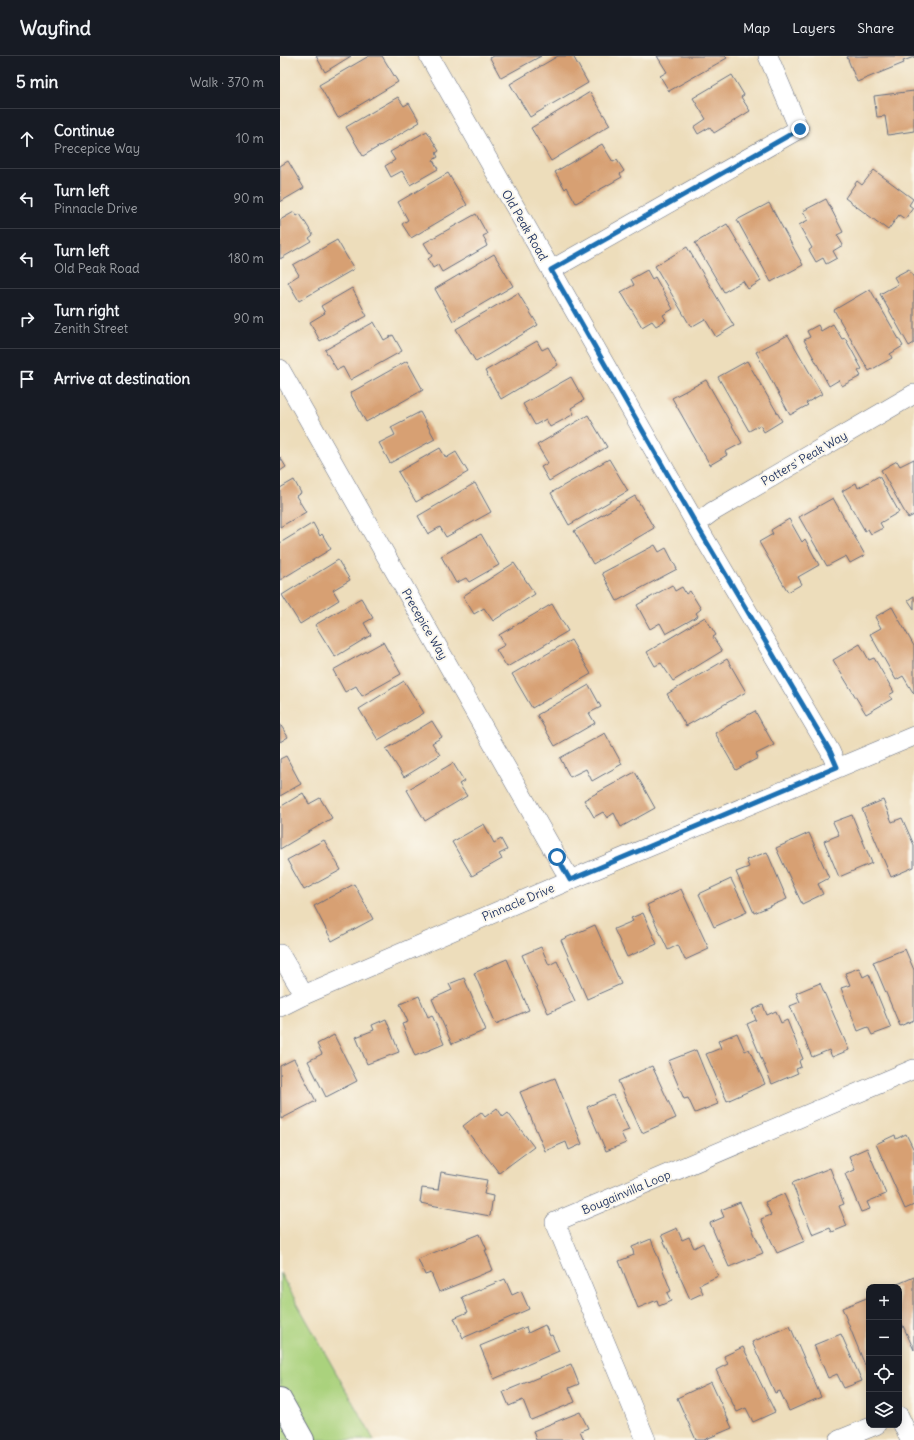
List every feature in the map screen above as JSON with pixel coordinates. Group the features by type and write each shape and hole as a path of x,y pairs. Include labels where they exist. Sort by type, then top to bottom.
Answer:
{"street":[{"name":"Old Peak Road","path":"430,56 696,524 830,751 837,767"},
{"path":"551,270 800,129 768,56"},
{"name":"Precepice Way","path":"280,369 570,880"},
{"name":"Potters' Peak Way","path":"696,524 712,512 914,394"},
{"name":"Pinnacle Drive","path":"280,1007 304,995 570,880 914,736"},
{"path":"280,954 304,995"},
{"name":"Bougainvilla Loop","path":"646,1440 555,1222 914,1069"},
{"path":"280,1399 303,1440"},
{"path":"902,1415 914,1409"},
{"path":"902,1423 910,1440"},
{"path":"839,1440 869,1428"}],"green space":[{"path":"280,1273 374,1440 280,1440"}],"building":[{"path":"316,56 351,56 325,72"},
{"path":"369,56 382,56 398,82 338,118 319,85"},
{"path":"494,56 541,56 501,78 490,58"},
{"path":"558,56 573,56 588,83 530,117 510,84"},
{"path":"657,56 725,56 727,58 669,91 660,76 667,72"},
{"path":"847,57 914,57 903,61 904,63 857,82"},
{"path":"732,75 744,95 741,97 750,111 714,133 710,127 698,134 694,127 706,119 693,98"},
{"path":"914,91 914,131 888,135 885,116 877,117 874,96"},
{"path":"590,92 610,125 551,161 531,128"},
{"path":"398,97 404,106 409,103 420,122 363,156 346,127"},
{"path":"427,131 439,151 436,153 438,157 433,160 438,169 410,185 402,171 391,177 385,166 395,160 390,152"},
{"path":"602,144 613,162 617,160 624,171 620,174 622,177 576,203 567,187 565,189 555,172"},
{"path":"288,161 304,188 280,202 280,166"},
{"path":"874,170 913,199 909,205 913,208 905,219 899,215 888,230 845,198 857,181 862,185"},
{"path":"448,173 467,205 411,238 402,224 408,220 398,202"},
{"path":"826,199 843,232 837,235 843,245 833,251 837,258 826,264 823,258 816,262 809,250 812,248 799,225 808,220 803,211"},
{"path":"769,203 803,265 771,282 737,220"},
{"path":"294,212 297,216 300,214 313,235 309,238 311,241 280,259 280,220"},
{"path":"476,214 487,234 483,236 487,246 442,272 438,265 433,268 428,259 432,256 424,243"},
{"path":"727,224 761,281 748,289 743,281 724,292 695,243"},
{"path":"337,240 354,269 299,301 288,282 299,275 293,265"},
{"path":"687,247 734,326 716,337 705,319 691,327 655,266"},
{"path":"494,254 513,286 453,321 435,289"},
{"path":"909,269 914,278 914,343 909,346 880,294 898,284 894,277"},
{"path":"647,270 652,279 655,277 673,309 663,315 666,320 656,326 652,321 642,327 621,292 634,285 631,279"},
{"path":"352,288 367,316 320,341 310,322 325,313 321,306"},
{"path":"870,289 903,346 890,354 892,358 869,371 834,310"},
{"path":"518,293 538,325 476,362 456,329"},
{"path":"374,322 384,340 393,335 402,351 350,380 343,367 337,370 325,350"},
{"path":"833,324 842,339 845,338 862,369 858,371 861,376 842,386 839,380 829,386 804,340 810,337 807,331 818,325 821,331"},
{"path":"788,335 822,394 806,403 808,405 790,415 756,352"},
{"path":"537,341 542,350 548,347 558,365 501,399 485,371"},
{"path":"407,361 423,390 366,422 350,393"},
{"path":"747,361 782,421 764,432 760,425 749,431 718,377"},
{"path":"571,377 584,400 571,408 574,414 550,427 546,419 535,425 523,404"},
{"path":"706,380 742,443 725,452 727,455 710,465 672,398"},
{"path":"420,412 435,439 390,463 379,443 395,435 391,427"},
{"path":"588,415 607,447 549,481 541,467 548,463 537,445"},
{"path":"440,448 446,458 456,452 468,472 416,502 398,472"},
{"path":"280,457 286,467 280,471"},
{"path":"609,459 628,491 569,525 551,493"},
{"path":"914,459 914,515 908,518 881,470 897,461 900,466"},
{"path":"879,476 899,512 880,523 883,528 871,534 868,529 865,531 842,491 856,483 858,488"},
{"path":"294,480 301,493 296,496 306,512 280,527 280,488"},
{"path":"475,483 491,512 446,537 440,527 428,534 418,516"},
{"path":"635,496 654,528 593,564 574,531"},
{"path":"833,498 865,555 850,563 846,556 827,566 799,517"},
{"path":"789,519 802,542 805,539 819,565 798,577 802,584 788,592 759,542 773,534 771,530"},
{"path":"313,523 320,536 322,534 331,549 280,580 280,543"},
{"path":"481,534 499,565 469,582 466,578 456,583 441,556"},
{"path":"655,545 659,552 666,548 677,569 617,601 602,573"},
{"path":"338,560 350,580 333,590 339,600 300,624 282,595"},
{"path":"514,563 535,594 493,621 484,608 474,614 463,596"},
{"path":"672,585 675,591 682,587 686,594 690,591 701,609 696,613 698,616 666,634 660,623 650,629 637,605"},
{"path":"914,596 914,609 908,600"},
{"path":"361,598 373,618 364,623 371,635 335,657 315,625"},
{"path":"552,604 568,631 507,667 496,650 505,645 499,635"},
{"path":"892,607 914,646 914,694 903,676 896,680 870,634 881,628 875,617"},
{"path":"705,617 716,635 713,637 722,651 673,681 661,663 655,666 647,652"},
{"path":"571,640 591,674 532,708 512,674"},
{"path":"383,642 401,674 362,696 356,686 345,692 333,670"},
{"path":"860,644 869,660 874,658 894,692 889,695 892,699 866,714 833,660"},
{"path":"727,659 746,692 686,726 667,694"},
{"path":"404,681 424,713 378,740 359,709"},
{"path":"589,685 601,707 589,713 595,723 555,746 537,715"},
{"path":"755,711 774,745 756,754 758,758 736,770 715,733"},
{"path":"432,721 442,737 432,743 440,755 404,777 386,749"},
{"path":"280,724 288,737 280,742"},
{"path":"605,733 622,764 592,781 586,769 570,777 560,758"},
{"path":"286,756 301,784 280,796 280,759"},
{"path":"453,763 464,781 459,784 467,796 425,821 407,790"},
{"path":"635,772 655,808 621,827 614,813 607,818 603,812 594,817 584,800"},
{"path":"303,793 309,804 320,798 332,818 280,849 280,807"},
{"path":"883,800 892,822 902,818 914,845 914,867 891,877 862,809"},
{"path":"852,815 872,863 839,877 824,841 839,835 833,822"},
{"path":"484,824 494,843 501,839 507,850 499,854 502,859 472,876 452,842"},
{"path":"809,833 829,878 818,884 823,894 802,904 776,848"},
{"path":"324,840 341,870 304,890 287,860"},
{"path":"767,852 787,899 754,913 736,872 749,867 746,860"},
{"path":"731,879 747,912 714,927 699,894"},
{"path":"354,884 373,919 332,941 314,906"},
{"path":"681,889 709,949 685,960 678,945 668,950 647,905"},
{"path":"643,913 657,944 627,957 614,929 633,921 631,918"},
{"path":"595,925 621,984 587,999 561,940"},
{"path":"541,947 549,965 557,961 575,1001 548,1013 522,955"},
{"path":"905,949 914,970 914,1020 900,1026 873,962"},
{"path":"507,959 529,1010 496,1024 474,973"},
{"path":"859,968 863,977 869,974 891,1028 872,1035 868,1027 858,1031 841,988 850,985 845,973"},
{"path":"464,978 486,1030 452,1044 432,999 452,990 449,984"},
{"path":"820,983 849,1050 832,1057 829,1050 812,1057 790,1006 800,1002 796,993"},
{"path":"419,996 428,1017 432,1015 444,1044 415,1056 402,1024 408,1022 400,1004"},
{"path":"763,1005 767,1015 776,1011 781,1023 787,1020 803,1059 799,1061 801,1067 796,1069 798,1073 772,1084 747,1024 756,1020 752,1010"},
{"path":"386,1019 399,1052 367,1064 356,1037 374,1030 372,1025"},
{"path":"737,1033 745,1051 749,1049 765,1084 727,1101 706,1054 721,1048 718,1041"},
{"path":"334,1035 357,1081 326,1097 308,1061 322,1054 317,1044"},
{"path":"696,1050 718,1104 695,1113 688,1098 684,1099 668,1061"},
{"path":"294,1059 316,1101 281,1119 280,1066"},
{"path":"652,1066 676,1118 642,1133 618,1081"},
{"path":"555,1078 582,1144 569,1150 566,1142 545,1151 520,1092"},
{"path":"613,1095 629,1130 621,1133 626,1143 606,1151 587,1107"},
{"path":"497,1108 503,1117 508,1113 534,1147 499,1173 463,1126 481,1112 485,1117"},
{"path":"906,1134 914,1150 914,1205 905,1209 876,1144 895,1135 896,1139"},
{"path":"867,1148 886,1194 867,1202 870,1209 861,1212 845,1174 855,1170 849,1156"},
{"path":"830,1168 844,1204 839,1206 847,1226 832,1232 830,1228 813,1235 792,1183"},
{"path":"441,1172 487,1180 484,1194 493,1196 490,1216 420,1203 422,1188 438,1190"},
{"path":"784,1194 805,1241 777,1253 761,1219 771,1215 765,1202"},
{"path":"740,1202 763,1253 729,1267 710,1223 724,1217 721,1210"},
{"path":"677,1228 682,1240 689,1237 694,1248 703,1243 718,1276 699,1285 703,1293 690,1299 661,1235"},
{"path":"480,1234 493,1270 439,1292 431,1273 425,1275 418,1259"},
{"path":"651,1239 671,1291 667,1293 671,1301 659,1306 657,1300 638,1308 619,1261 634,1255 632,1247"},
{"path":"914,1277 914,1350 902,1324 902,1284 898,1284"},
{"path":"505,1279 512,1295 521,1291 529,1309 463,1338 454,1318 468,1312 462,1297"},
{"path":"866,1298 866,1368 842,1308"},
{"path":"545,1325 550,1336 552,1335 559,1351 494,1379 480,1346 526,1327 528,1333"},
{"path":"790,1326 821,1397 789,1411 780,1391 775,1393 752,1342"},
{"path":"841,1334 862,1381 844,1388 837,1374 828,1378 814,1345"},
{"path":"743,1347 775,1412 753,1422 746,1408 737,1412 716,1370 728,1364 724,1356"},
{"path":"571,1364 579,1384 569,1388 575,1402 531,1420 523,1400 509,1406 503,1392"},
{"path":"711,1382 732,1428 704,1440 696,1440 677,1398"},
{"path":"580,1412 588,1428 580,1431 584,1440 536,1440 533,1431"}],"route":[{"path":"557,857 570,880 837,767 830,751 696,524 551,270 800,129"}]}
